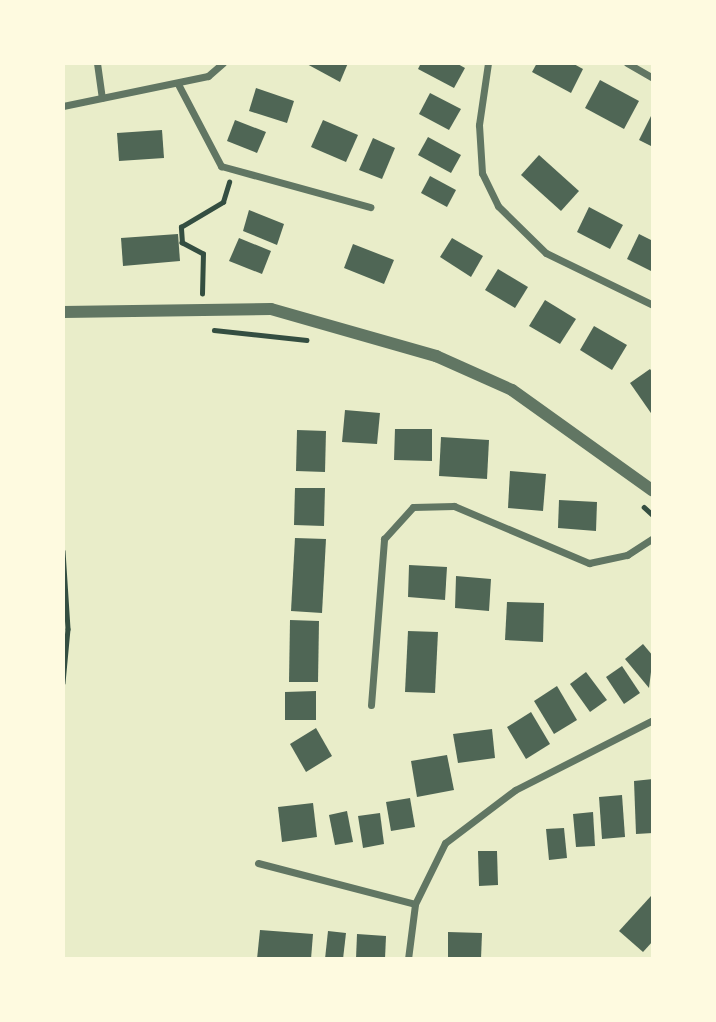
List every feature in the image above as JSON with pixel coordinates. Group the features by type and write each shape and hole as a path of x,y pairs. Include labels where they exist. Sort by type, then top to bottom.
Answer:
{"street":[{"path":"97,63 102,99"},
{"path":"63,106 208,76 223,63"},
{"path":"488,63 479,125 482,173 498,206 545,253 653,305"},
{"path":"627,63 653,78"},
{"path":"178,84 202,139 221,166 370,206"},
{"path":"63,312 271,309 436,356 512,390 652,488"},
{"path":"371,705 384,540 413,507 454,506 589,563 627,555 653,538"},
{"path":"408,959 415,904 444,844 515,790 653,720"},
{"path":"258,863 415,904"}],"path":[{"path":"202,309 203,254 182,243 181,227 223,202 233,169"},
{"path":"204,329 311,340"},
{"path":"633,496 653,516"},
{"path":"63,551 68,629 63,683"}],"building":[{"path":"305,63 348,63 340,82"},
{"path":"421,63 456,63 465,68 454,88 418,69"},
{"path":"537,63 572,63 583,69 571,93 532,72"},
{"path":"600,80 639,101 624,129 585,108"},
{"path":"256,88 294,101 287,123 249,111"},
{"path":"430,93 461,109 449,130 419,114"},
{"path":"651,116 653,117 653,147 639,140"},
{"path":"235,120 266,132 257,153 227,141"},
{"path":"323,120 358,135 346,162 311,147"},
{"path":"162,130 164,158 119,161 117,133"},
{"path":"428,137 461,155 451,173 418,155"},
{"path":"373,138 395,148 382,179 359,170"},
{"path":"539,155 579,191 561,211 521,175"},
{"path":"430,176 456,190 447,207 421,193"},
{"path":"589,207 623,225 610,249 577,232"},
{"path":"249,210 284,224 277,245 243,231"},
{"path":"178,234 180,261 123,266 121,238"},
{"path":"639,234 653,241 653,272 627,259"},
{"path":"239,238 271,251 262,274 229,261"},
{"path":"452,238 483,256 471,277 440,257"},
{"path":"353,244 394,260 384,284 344,268"},
{"path":"498,269 528,287 515,308 485,290"},
{"path":"545,300 576,319 560,344 529,326"},
{"path":"594,326 627,345 612,370 580,350"},
{"path":"650,369 653,373 653,416 630,383"},
{"path":"345,410 380,413 377,444 342,442"},
{"path":"395,429 432,429 432,461 394,460"},
{"path":"297,430 326,431 325,472 296,471"},
{"path":"441,437 489,440 487,479 439,476"},
{"path":"510,471 546,474 543,511 508,508"},
{"path":"295,488 325,488 324,526 294,525"},
{"path":"559,500 597,502 596,531 558,528"},
{"path":"295,538 326,539 322,613 291,611"},
{"path":"409,565 447,567 445,600 408,597"},
{"path":"456,576 491,579 489,611 455,608"},
{"path":"507,602 544,603 543,642 505,640"},
{"path":"290,620 319,621 318,682 289,682"},
{"path":"408,631 438,632 435,693 405,692"},
{"path":"643,644 653,656 649,688 625,659"},
{"path":"622,666 640,693 624,704 606,677"},
{"path":"586,672 607,700 590,712 570,684"},
{"path":"557,686 577,720 554,734 534,701"},
{"path":"316,691 316,720 285,720 285,692"},
{"path":"531,712 550,744 526,759 507,727"},
{"path":"316,728 332,756 306,772 290,744"},
{"path":"492,729 495,758 458,763 453,734"},
{"path":"447,755 454,790 417,797 411,761"},
{"path":"653,779 653,833 636,834 634,781"},
{"path":"622,795 625,837 602,839 599,797"},
{"path":"410,798 415,827 391,831 386,802"},
{"path":"313,803 317,837 282,842 278,807"},
{"path":"347,811 353,842 335,845 329,815"},
{"path":"593,812 595,846 576,847 573,814"},
{"path":"380,813 384,844 363,848 358,816"},
{"path":"564,828 567,858 549,860 546,829"},
{"path":"478,851 497,851 498,885 479,886"},
{"path":"651,896 653,941 643,952 619,931"},
{"path":"260,930 313,934 311,959 257,959"},
{"path":"328,931 346,933 343,959 325,959"},
{"path":"448,932 482,933 481,959 448,959"},
{"path":"357,934 386,936 385,959 356,959"}]}
